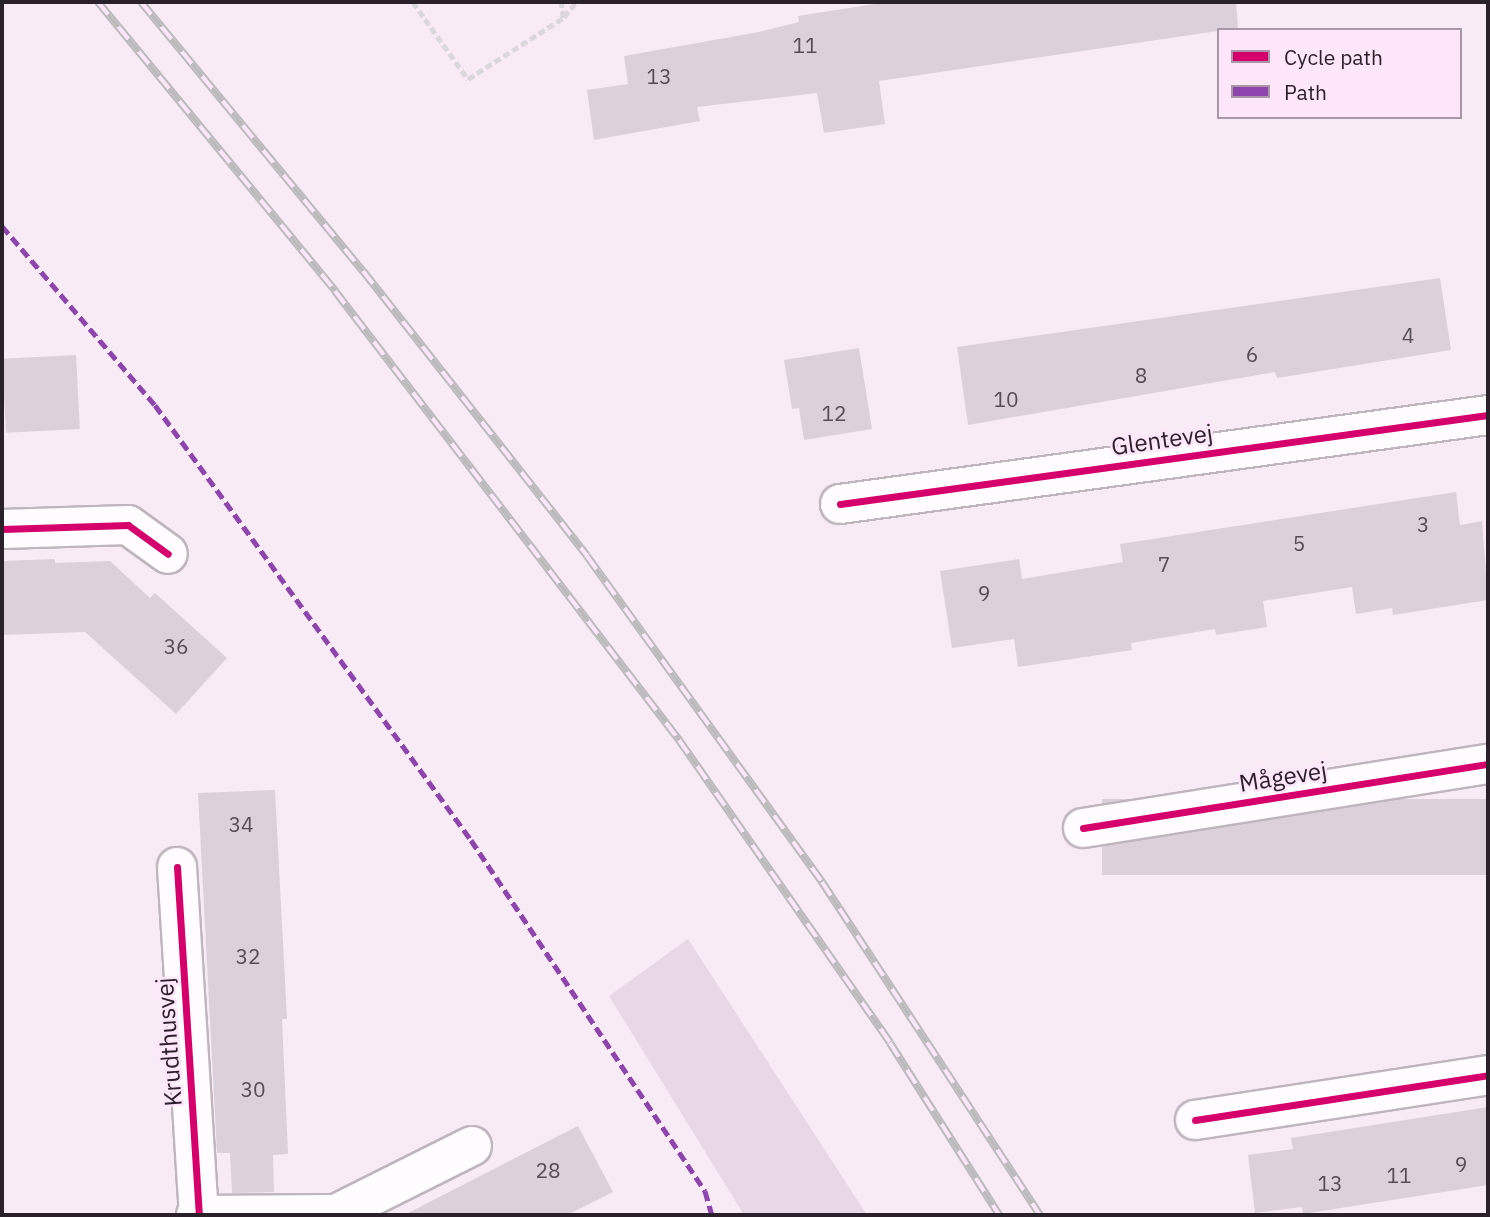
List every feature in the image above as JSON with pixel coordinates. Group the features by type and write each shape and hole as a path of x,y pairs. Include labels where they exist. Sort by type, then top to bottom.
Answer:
{"street":[{"name":"Glentevej","path":"840,504 1488,415"},
{"path":"2,529 128,524 168,554"},
{"name":"Mågevej","path":"1083,828 1488,764"},
{"name":"Krudthusvej","path":"177,867 197,1214 336,1214 472,1146"},
{"path":"1195,1120 1488,1075"}],"path":[{"path":"412,2 468,79 563,18 576,2"},
{"path":"561,2 563,18"}],"shaded area":[{"path":"688,939 867,1215 744,1215 609,996"}],"building":[{"path":"887,2 1236,2 1238,28 1217,28 1217,31 879,81 885,124 824,133 817,93 697,107 700,121 594,140 587,90 628,84 624,56 759,32 799,22 798,16"},
{"path":"1440,278 1451,350 1277,378 1275,372 968,425 957,347"},
{"path":"859,348 872,429 804,440 799,408 792,409 784,360"},
{"path":"76,355 80,429 6,433 2,359"},
{"path":"1456,492 1460,525 1482,521 1488,600 1393,615 1392,608 1356,614 1352,587 1263,601 1267,627 1216,635 1215,629 1131,643 1132,650 1018,667 1014,639 952,648 940,571 1019,559 1022,579 1123,562 1120,544"},
{"path":"55,559 55,563 110,561 150,598 155,593 227,658 176,714 85,632 2,635 2,561"},
{"path":"275,790 287,1019 282,1019 288,1154 273,1155 274,1192 232,1193 230,1153 217,1153 198,793"},
{"path":"1102,799 1488,799 1488,875 1102,875"},
{"path":"1488,1107 1488,1185 1303,1214 1302,1207 1255,1213 1248,1155 1293,1149 1291,1138"},
{"path":"578,1126 613,1192 567,1215 404,1215"}],"railway":[{"path":"98,2 335,291 679,740 890,1043 999,1215"},
{"path":"141,2 363,271 587,556 822,882 1040,1215"}],"marked path":[{"path":"2,226 155,405 471,840 705,1191 712,1215"}],"cycle path":[{"path":"840,504 1488,415"},
{"path":"2,529 128,525 168,554"},
{"path":"1083,828 1488,764"},
{"path":"177,867 199,1214"},
{"path":"1195,1120 1488,1075"}]}
